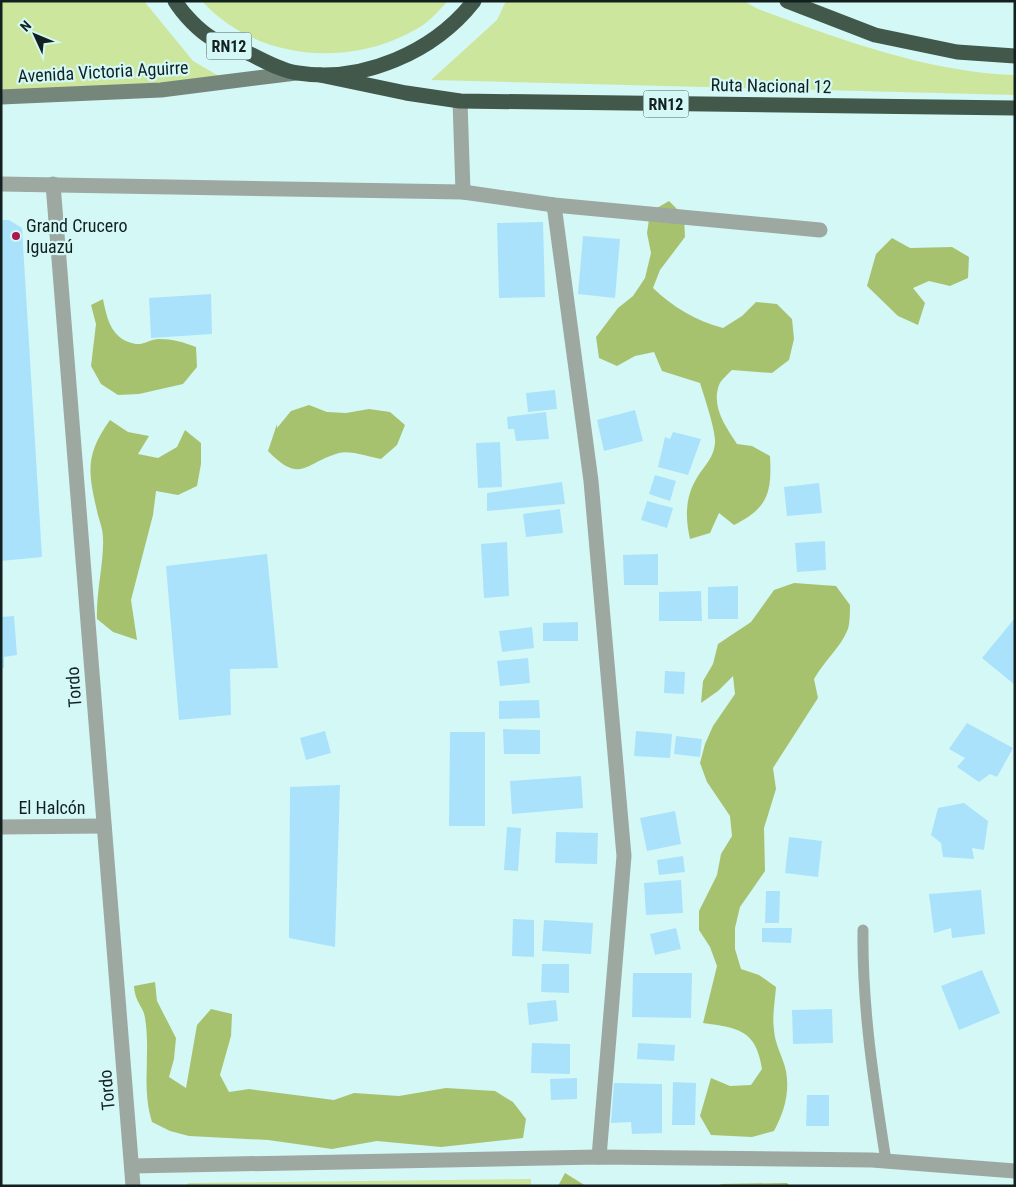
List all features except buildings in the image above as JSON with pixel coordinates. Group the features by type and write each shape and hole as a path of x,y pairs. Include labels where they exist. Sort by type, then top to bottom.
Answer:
{"highway":[{"name":"RN12","path":"175,1 212,39 296,73 320,75 371,69 418,50 459,19 474,1"},
{"path":"787,1 875,36 957,52 1015,56"},
{"name":"Ruta Nacional 12","path":"320,75 406,93 460,101 1015,108"}],"main road":[{"name":"Avenida Victoria Aguirre","path":"1,96 161,90 296,73"}],"street":[{"path":"460,101 464,192"},
{"path":"1,184 464,192 554,205 820,230"},
{"name":"Tordo","path":"53,184 132,1166 132,1186"},
{"path":"554,205 591,481 624,856 599,1157"},
{"name":"El Halcón","path":"1,827 104,826"},
{"path":"132,1166 599,1157 886,1161 1015,1171"}],"lane":[{"path":"863,930 862,978 872,1077 886,1161"}],"green space":[{"path":"1,1 144,1 193,61 229,82 1,92"},
{"path":"202,1 448,1 426,23 396,39 368,48 338,53 308,52 278,47 250,37 224,21"},
{"path":"506,1 744,1 758,9 852,42 916,61 982,73 1015,75 1015,95 431,80 497,20"},
{"path":"669,201 684,216 685,237 660,270 653,288 685,312 723,328 742,316 756,302 777,304 792,319 794,339 789,360 772,373 732,370 720,383 717,393 718,409 728,431 737,444 752,446 770,456 770,480 766,498 754,512 734,525 719,513 710,533 690,539 687,523 688,499 698,476 711,457 715,443 712,422 700,383 662,371 654,352 635,356 617,366 599,358 596,337 618,308 633,296 645,278 651,253 647,233 650,212"},
{"path":"892,238 910,248 952,247 969,257 968,278 950,286 929,281 913,288 925,303 918,325 898,316 867,286 876,254"},
{"path":"103,299 106,314 112,328 116,334 128,342 139,344 156,339 164,339 196,347 197,367 183,384 139,394 118,395 101,384 91,366 96,324 91,305"},
{"path":"309,405 327,412 346,413 369,409 390,412 405,425 397,445 381,459 344,452 327,457 303,468 288,467 268,451 277,424 277,428 291,411"},
{"path":"110,420 128,432 149,436 138,454 158,458 177,447 185,430 201,443 201,464 197,486 178,495 156,491 153,515 131,600 137,640 113,632 97,619 103,538 92,485 91,464 96,444"},
{"path":"794,583 836,586 850,605 850,611 849,626 845,636 814,679 818,698 773,768 776,789 764,828 765,871 740,907 735,928 735,949 741,969 759,975 776,987 773,1025 786,1071 787,1095 781,1117 774,1131 752,1137 711,1135 700,1116 711,1078 730,1086 751,1085 762,1069 755,1046 744,1033 736,1029 703,1023 717,966 710,947 699,930 699,911 717,875 721,854 732,836 730,816 707,782 700,763 705,744 713,726 735,694 733,676 718,691 701,703 703,681 713,664 718,644 751,622 774,590"},
{"path":"155,982 157,1001 176,1038 174,1059 169,1077 186,1088 197,1025 211,1009 232,1014 231,1036 220,1075 229,1092 249,1089 334,1100 354,1093 399,1096 446,1088 495,1091 513,1102 526,1119 523,1138 441,1147 377,1141 332,1149 268,1140 189,1136 170,1131 152,1122 147,1096 147,1031 143,1011 136,997 134,986"},
{"path":"565,1173 586,1186 558,1186"},
{"path":"531,1179 531,1186 184,1186 189,1183"},
{"path":"787,1183 790,1186 719,1186 721,1184"}],"place":[{"name":"Grand Crucero Iguazú","path":"16,236"}]}
